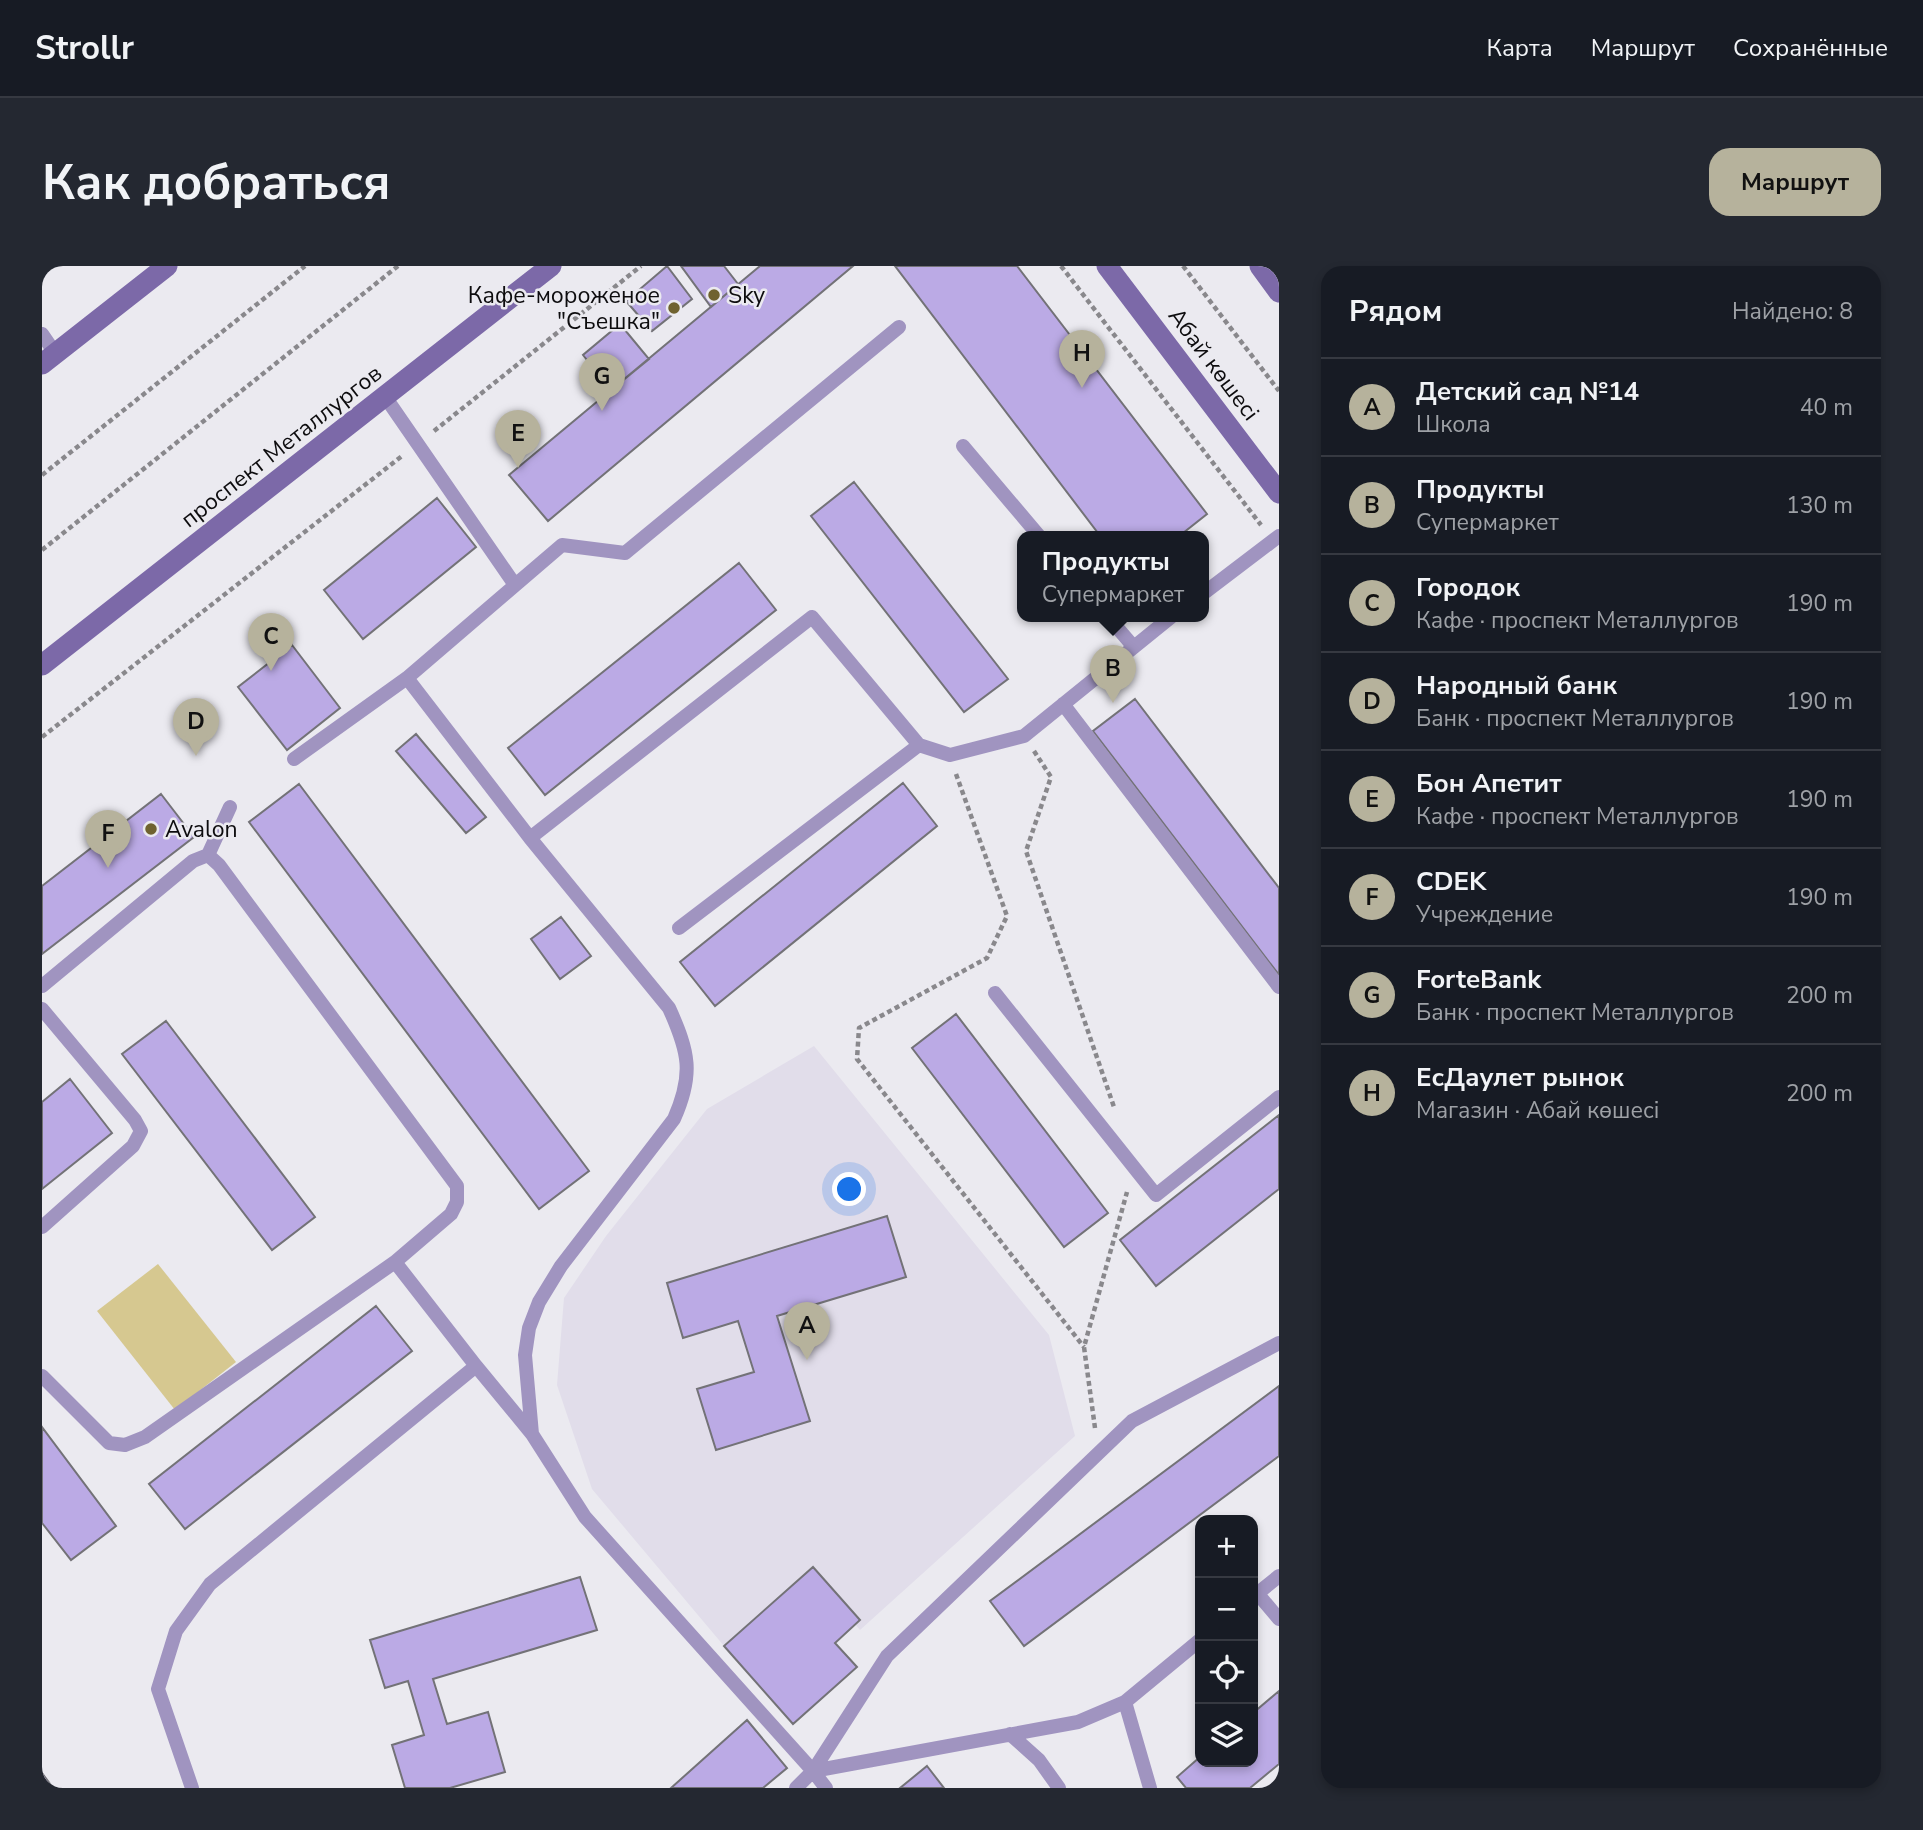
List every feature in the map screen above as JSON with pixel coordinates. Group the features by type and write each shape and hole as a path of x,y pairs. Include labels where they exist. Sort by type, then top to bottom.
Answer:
{"main road":[{"path":"49,359 167,266"},
{"name":"проспект Металлургов","path":"42,666 551,266"},
{"name":"Абай көшесі","path":"1107,266 1279,493"},
{"path":"1259,266 1279,292"}],"lane":[{"path":"294,759 407,678 562,545 625,553 899,327"},
{"path":"42,334 49,359"},
{"path":"386,398 515,585"},
{"path":"963,446 1035,531"},
{"path":"1209,589 1276,538"},
{"path":"530,838 812,617 919,745 950,755 1024,736 1164,622"},
{"path":"1112,622 1133,646"},
{"path":"407,678 530,838 669,1008 683,1038 689,1069 685,1094 674,1119 561,1266 539,1302 529,1328 525,1355 532,1434"},
{"path":"1063,704 1279,987"},
{"path":"679,928 919,745"},
{"path":"42,986 193,860 208,855 230,807"},
{"path":"42,1376 109,1443 125,1445 145,1437 395,1262 451,1214 457,1202 457,1186 219,864 208,855"},
{"path":"995,993 1156,1195 1279,1097"},
{"path":"42,1009 135,1119 141,1131 133,1146 42,1227"},
{"path":"395,1262 532,1434 584,1517 826,1788"},
{"path":"796,1788 813,1771 887,1656 1132,1421 1279,1343"},
{"path":"192,1788 158,1689 176,1631 210,1584 476,1366"},
{"path":"1258,1593 1279,1576"},
{"path":"1258,1598 1279,1619"},
{"path":"813,1771 1078,1721 1125,1702 1199,1641"},
{"path":"1125,1702 1150,1788"},
{"path":"1010,1734 1039,1760 1059,1788"}],"path":[{"path":"42,475 305,266"},
{"path":"42,550 398,266"},
{"path":"42,737 641,266"},
{"path":"1061,266 1276,538"},
{"path":"1183,266 1279,391"},
{"path":"950,755 1007,916 987,958 859,1028 856,1059 1084,1347"}],"shaded area":[{"path":"814,1046 1049,1335 1075,1436 860,1630 855,1624 860,1620 812,1567 724,1646 592,1489 557,1385 564,1298 606,1236 707,1109"},
{"path":"158,1264 236,1362 175,1410 97,1311"}],"building":[{"path":"667,266 692,299 652,331 626,301"},
{"name":"Sky","path":"681,266 724,266 738,284 711,307"},
{"path":"760,266 853,266 548,521 509,475"},
{"path":"895,266 1017,266 1207,514 1186,531 1096,531"},
{"path":"620,324 649,359 611,390 583,355"},
{"path":"854,482 1008,679 964,712 811,516"},
{"path":"437,498 476,547 363,639 324,590"},
{"path":"739,563 776,610 545,795 508,748"},
{"path":"292,645 340,708 287,750 238,687"},
{"path":"1135,699 1279,888 1279,975 1093,731"},
{"path":"416,734 486,817 466,833 396,751"},
{"path":"903,783 937,826 715,1006 680,962"},
{"path":"299,784 589,1171 539,1209 249,822"},
{"path":"161,794 194,837 42,954 42,886"},
{"path":"561,917 591,956 560,979 531,939"},
{"path":"956,1014 1108,1213 1064,1247 912,1048"},
{"path":"166,1021 315,1217 272,1250 122,1054"},
{"path":"70,1079 112,1133 42,1189 42,1102"},
{"path":"1279,1115 1279,1189 1156,1286 1120,1240"},
{"path":"887,1216 906,1277 777,1316 810,1421 716,1450 697,1389 754,1372 738,1321 683,1338 667,1283"},
{"path":"376,1306 412,1351 185,1529 149,1484"},
{"path":"1279,1386 1279,1456 1200,1515 1195,1515 1195,1519 1024,1646 990,1601"},
{"path":"42,1427 116,1526 71,1560 42,1523"},
{"path":"813,1567 860,1620 835,1643 857,1667 793,1724 724,1646"},
{"path":"580,1577 597,1630 433,1679 447,1724 488,1712 505,1772 450,1788 405,1788 392,1745 424,1735 408,1681 385,1688 370,1640"},
{"path":"1279,1691 1279,1764 1250,1788 1186,1788 1177,1777 1195,1761 1195,1767 1258,1767 1258,1709"},
{"path":"747,1720 787,1768 763,1788 671,1788"},
{"path":"927,1766 944,1788 900,1788"},
{"path":"42,1773 53,1788 42,1788"}],"place":[{"name":"Sky","path":"714,295"},
{"name":"Кафе-мороженое \"Cъешка\"","path":"674,308"},
{"name":"ЕсДаулет рынок","path":"1082,388"},
{"name":"ForteBank","path":"602,411"},
{"name":"Бон Апетит","path":"518,468"},
{"name":"Городок","path":"271,671"},
{"name":"Продукты","path":"1113,703"},
{"name":"Народный банк","path":"196,756"},
{"name":"Avalon","path":"151,829"},
{"name":"CDEK","path":"108,868"},
{"name":"Детский сад №14","path":"807,1360"}]}
